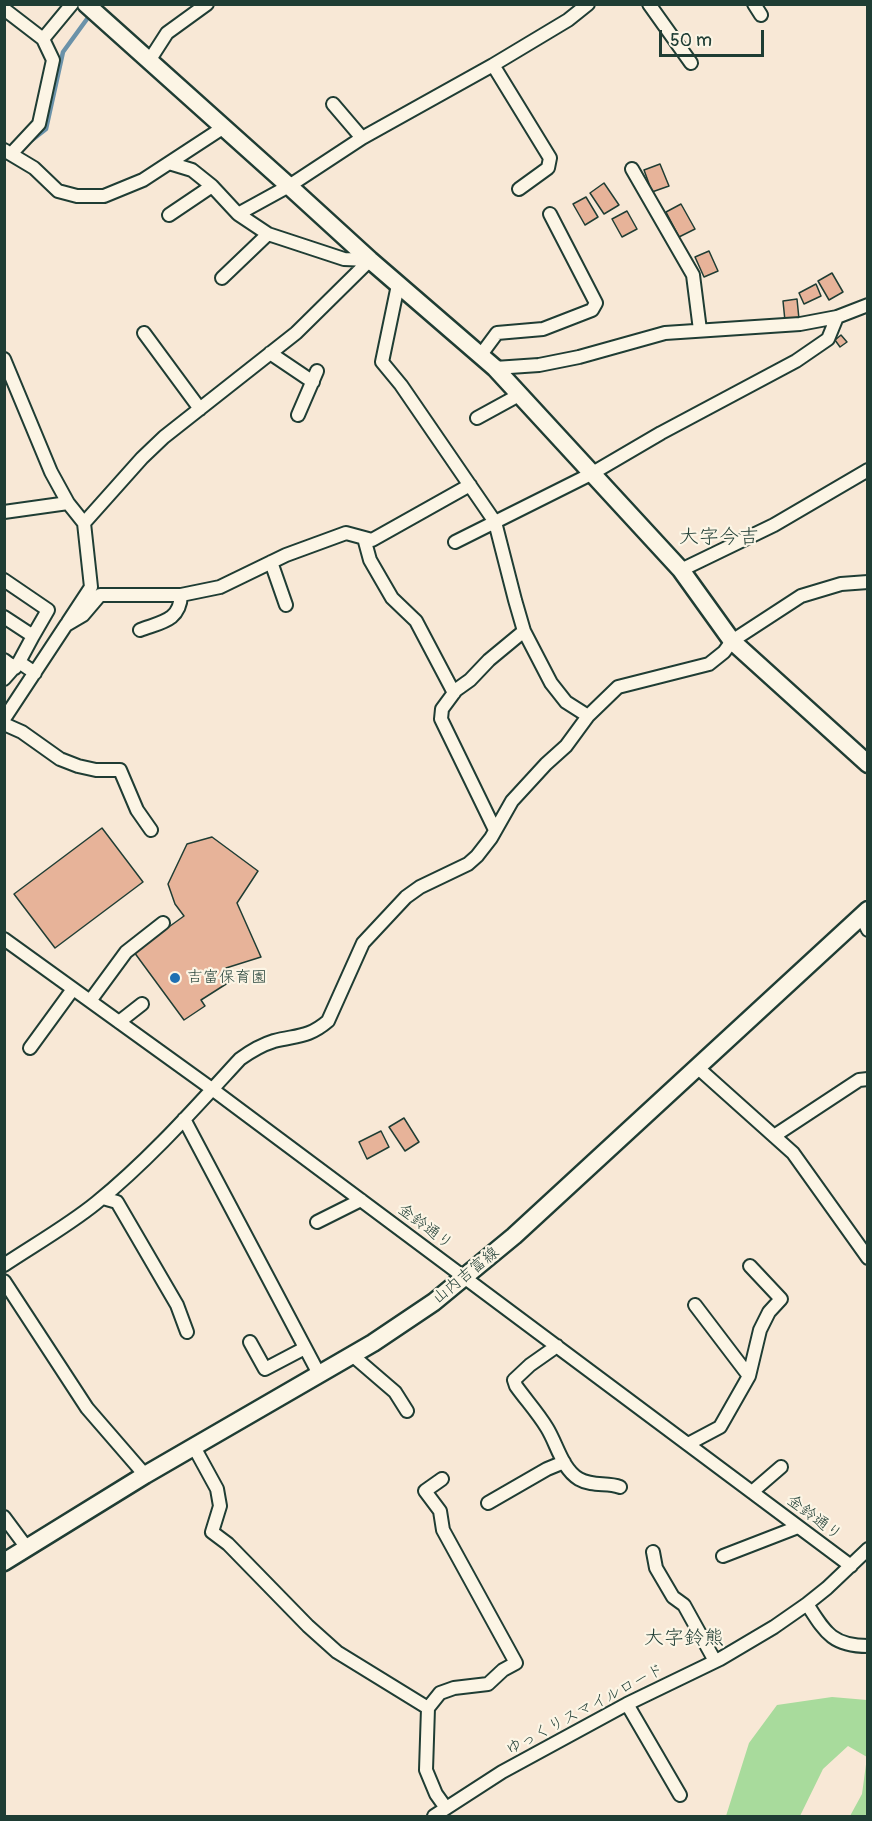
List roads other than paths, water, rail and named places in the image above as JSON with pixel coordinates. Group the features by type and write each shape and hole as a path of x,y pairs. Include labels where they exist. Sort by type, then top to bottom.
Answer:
{"street":[{"path":"43,39 72,4"},
{"path":"86,4 398,285 495,368 681,570 732,641 867,764"},
{"path":"149,61 167,33 207,4"},
{"path":"649,4 691,63"},
{"path":"238,214 289,186 362,138 568,20 585,5"},
{"path":"4,9 43,39 53,60 39,124 8,152 34,168 58,191 77,196 104,196 142,180 224,127"},
{"path":"493,65 550,158 548,168 519,189"},
{"path":"333,104 362,138"},
{"path":"169,163 192,170 212,186 238,214 268,234 344,259 370,260"},
{"path":"632,169 693,275 700,330"},
{"path":"169,215 212,186"},
{"path":"480,356 497,333 543,329 592,310 596,303 550,214"},
{"path":"222,278 268,234"},
{"path":"84,523 142,458 164,437 296,333 370,260"},
{"path":"398,285 382,363 402,385 495,522 524,631 551,683 566,702 588,716"},
{"path":"495,368 539,365 579,357 665,333 800,324 837,317 867,305"},
{"path":"455,542 591,474 661,433 796,361 828,339 837,317"},
{"path":"144,333 200,409"},
{"path":"270,353 315,376 298,415"},
{"path":"4,359 51,472 68,503 84,523 91,587 4,722 60,759 96,770 120,770 137,810 151,830"},
{"path":"477,418 519,395"},
{"path":"681,570 774,525 867,470"},
{"path":"66,625 83,615 100,595 181,595 220,587 286,555 346,533 372,540 470,485"},
{"path":"4,512 68,503"},
{"path":"364,538 370,560 392,598 416,621 454,693"},
{"path":"271,562 286,606"},
{"path":"4,580 48,610 4,679"},
{"path":"4,1265 103,1198 142,1162 240,1059 255,1048 275,1041 308,1035 328,1021 363,943 406,897 420,887 468,864 477,856 512,801 566,746 588,716 618,687 710,664 724,652 732,641 801,596 841,584 867,582"},
{"path":"140,630 171,618 180,608 181,595"},
{"path":"4,617 33,636"},
{"path":"495,830 441,719 442,709 454,693 524,631"},
{"path":"13,663 35,673"},
{"name":"山内吉富線","path":"4,1562 145,1475 352,1355 434,1302 514,1236 697,1067 865,919"},
{"path":"90,1001 126,952 163,923"},
{"name":"金鈴通り","path":"4,939 212,1089 851,1566"},
{"path":"30,1048 73,989"},
{"path":"119,1022 142,1004"},
{"path":"697,1067 793,1153 867,1258"},
{"path":"774,1136 860,1080 867,1079"},
{"path":"184,1119 319,1374"},
{"path":"103,1198 117,1202 177,1305 187,1332"},
{"path":"317,1222 361,1200"},
{"path":"688,1444 720,1428 749,1376 760,1330 769,1312 781,1299 750,1266"},
{"path":"4,1281 87,1408 145,1475"},
{"path":"695,1305 749,1376"},
{"path":"250,1342 265,1369 305,1348"},
{"path":"557,1346 530,1365 514,1380 516,1386 547,1428 564,1462 577,1478 586,1483 611,1484 620,1487"},
{"path":"352,1355 395,1392 407,1410"},
{"path":"194,1447 217,1489 220,1506 212,1532 228,1544 308,1626 337,1652 428,1708"},
{"path":"488,1503 547,1469 564,1462"},
{"path":"752,1492 781,1467"},
{"path":"442,1479 425,1491 440,1512 443,1530 516,1663 503,1670 488,1684 454,1688 440,1693 428,1708 426,1770 436,1794 446,1808"},
{"path":"4,1517 27,1548"},
{"path":"723,1556 798,1527"},
{"name":"ゆっくりスマイルロード","path":"434,1816 502,1772 627,1704 715,1661 774,1627 807,1604 867,1549"},
{"path":"653,1552 656,1568 672,1597 684,1605 715,1661"},
{"path":"807,1604 823,1629 835,1640 852,1646 867,1646"},
{"path":"627,1704 680,1795"}],"waterway":[{"path":"32,140 46,129 63,52 87,19"}],"place":[{"name":"吉富保育園","path":"175,978"}],"district":[{"name":"大字今吉","path":"719,538"},
{"name":"大字鈴熊","path":"684,1639"}]}
